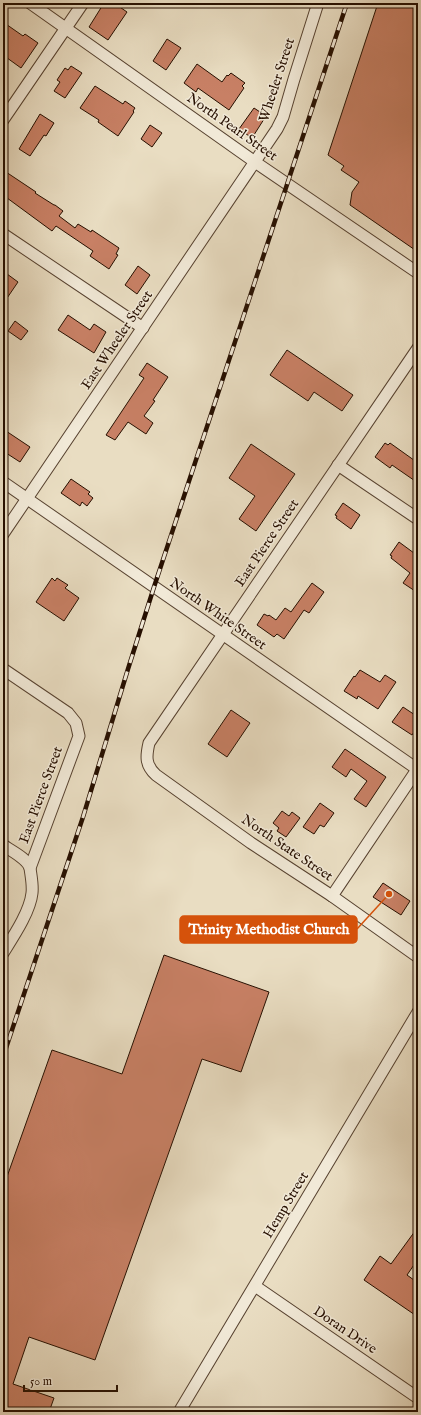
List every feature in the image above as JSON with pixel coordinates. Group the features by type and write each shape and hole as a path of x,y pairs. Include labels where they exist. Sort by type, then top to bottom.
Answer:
{"street":[{"name":"North Pearl Street","path":"30,3 255,162 418,273"},
{"path":"3,120 83,3"},
{"name":"Wheeler Street","path":"255,162 277,129 283,117 318,3"},
{"name":"East Wheeler Street","path":"3,534 255,162"},
{"path":"3,234 143,328"},
{"name":"East Pierce Street","path":"146,758 149,743 418,348"},
{"path":"338,465 418,519"},
{"name":"North White Street","path":"3,482 222,635 417,768"},
{"name":"East Pierce Street","path":"3,669 68,714 76,723 79,736 30,868 32,895 24,916 3,953"},
{"name":"North State Street","path":"146,758 148,766 156,775 251,843 332,896 418,957"},
{"path":"332,896 417,768"},
{"path":"3,845 29,864 30,868"},
{"name":"Hemp Street","path":"180,1412 418,1012"},
{"name":"Doran Drive","path":"255,1286 418,1398"}],"building":[{"path":"104,3 114,3 127,12 108,40 89,27"},
{"path":"378,3 418,3 418,252 350,205 352,192 359,182 341,170 344,166 328,155"},
{"path":"3,22 23,36 25,34 38,43 21,68 3,55"},
{"path":"167,39 181,48 166,70 153,61"},
{"path":"197,64 222,82 227,75 228,76 231,73 245,83 242,86 244,88 229,110 198,88 196,92 184,83"},
{"path":"71,66 82,73 65,98 54,91 60,82 57,80 65,68 68,70"},
{"path":"95,86 123,104 125,101 135,108 133,111 134,112 118,136 98,122 99,120 80,108"},
{"path":"254,108 266,116 252,138 239,129"},
{"path":"40,114 54,123 30,156 19,149"},
{"path":"150,125 162,133 152,147 141,139"},
{"path":"3,170 63,211 59,216 75,228 78,224 91,232 92,230 119,248 116,254 118,255 109,269 90,256 93,251 56,226 52,231 3,195"},
{"path":"138,266 150,275 137,294 125,285"},
{"path":"3,271 18,282 3,304"},
{"path":"68,315 90,330 94,324 106,332 94,353 58,330"},
{"path":"15,321 28,331 21,340 8,331"},
{"path":"287,350 353,395 342,411 314,392 308,401 270,375"},
{"path":"147,363 168,377 153,400 155,401 144,416 153,423 146,434 128,422 115,440 106,435 144,378 139,375"},
{"path":"3,429 30,447 20,462 3,451"},
{"path":"385,443 388,445 390,443 418,463 418,483 392,465 390,468 375,457"},
{"path":"251,444 295,474 256,531 239,519 255,496 229,478"},
{"path":"71,479 90,492 88,494 93,498 87,506 82,502 80,506 61,493"},
{"path":"343,503 360,515 351,529 336,518 337,516 335,515"},
{"path":"399,542 418,556 418,593 403,583 410,573 391,558 392,556 390,555"},
{"path":"52,578 55,581 57,578 68,585 65,588 79,598 64,621 36,602"},
{"path":"312,583 324,592 309,613 304,610 284,639 277,634 274,637 257,625 264,614 269,615 276,620 285,608 291,612"},
{"path":"360,670 380,682 385,675 396,682 378,709 358,696 357,699 344,691"},
{"path":"403,707 418,717 418,726 412,735 392,722"},
{"path":"231,710 250,723 227,757 208,744"},
{"path":"345,749 386,777 366,807 354,799 367,781 351,769 346,777 332,767"},
{"path":"320,803 334,813 324,827 320,825 314,834 303,827"},
{"path":"282,811 289,816 292,812 300,818 286,837 277,831 279,828 273,823"},
{"path":"383,883 410,901 401,915 373,897"},
{"path":"164,955 269,992 241,1072 202,1059 95,1360 29,1337 13,1384 54,1398 49,1412 3,1412 3,1188 52,1050 122,1074"},
{"path":"418,1227 418,1259 407,1275 418,1283 418,1317 364,1280 380,1256 391,1264"}],"railway":[{"path":"3,1057 83,817 154,587 347,3"}],"place":[{"name":"Trinity Methodist Church","path":"389,894"}]}
